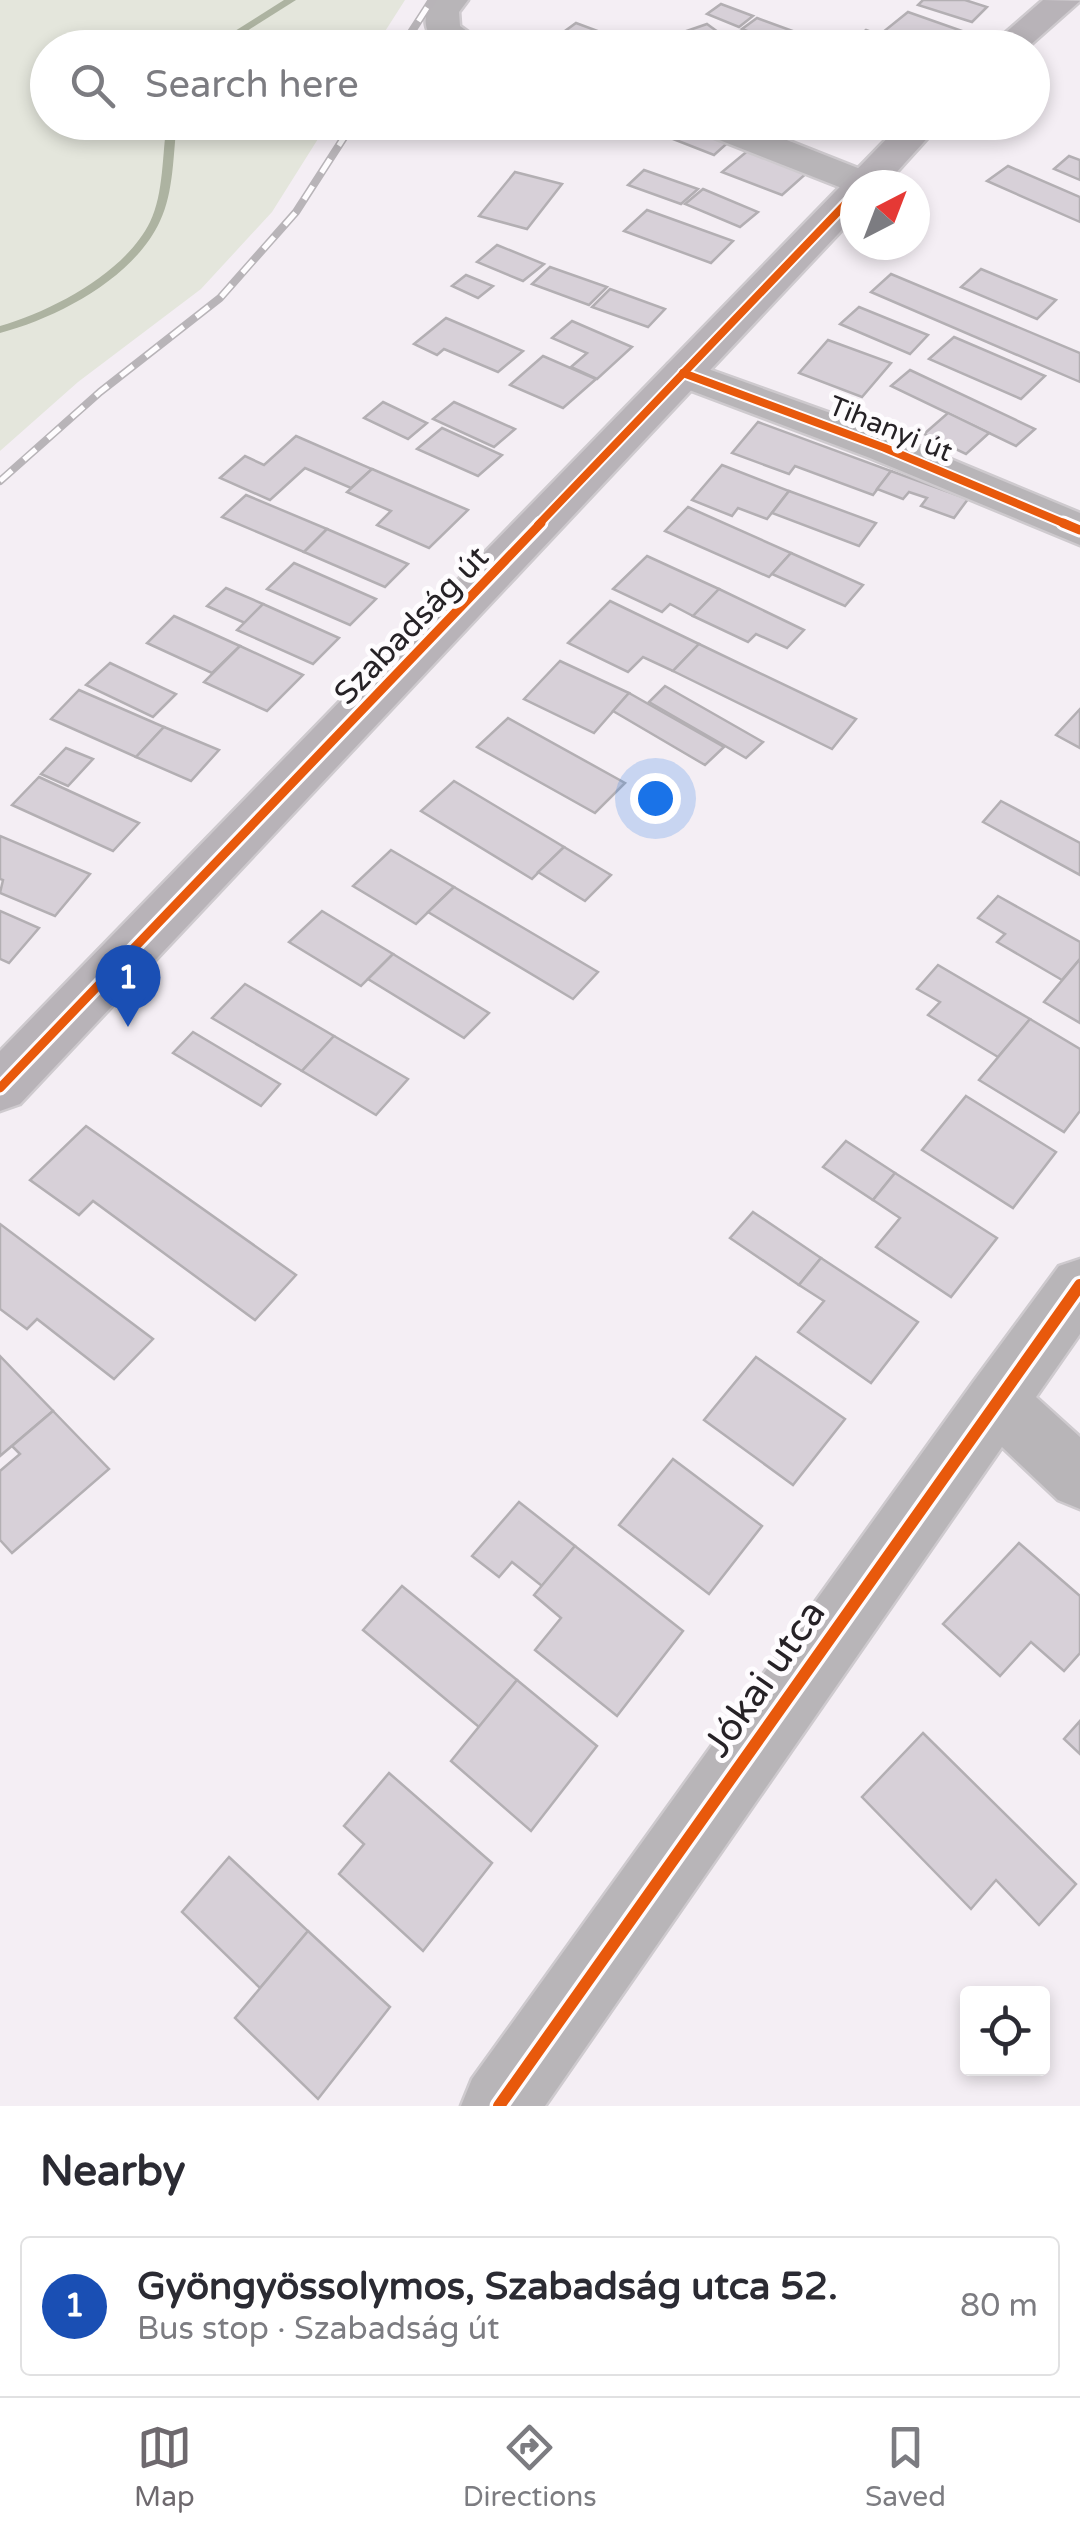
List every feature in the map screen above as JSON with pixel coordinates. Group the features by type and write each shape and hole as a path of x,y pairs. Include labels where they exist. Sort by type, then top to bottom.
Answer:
{"street":[{"path":"443,30 442,11 451,0"},
{"path":"1027,30 1064,0"},
{"path":"752,140 840,175"},
{"path":"878,170 907,140"},
{"name":"Szabadság út","path":"0,1088 840,210"},
{"name":"Tihanyi út","path":"683,372 884,448 1080,530"},
{"name":"Jókai utca","path":"500,2106 1080,1285"},
{"path":"996,1401 1080,1479"}],"shaded area":[{"path":"0,0 405,0 386,30 30,30 30,140 317,140 272,212 201,289 78,382 0,451"}],"building":[{"path":"923,0 965,0 987,7 972,22 918,5"},
{"path":"721,4 753,16 739,27 707,14"},
{"path":"908,12 959,30 886,30"},
{"path":"757,18 790,30 745,30"},
{"path":"576,23 595,30 566,30"},
{"path":"707,24 715,30 690,30"},
{"path":"676,140 731,140 714,155"},
{"path":"750,149 809,171 782,195 722,172"},
{"path":"1069,156 1080,160 1080,180 1054,169"},
{"path":"1008,166 1080,197 1080,222 987,181"},
{"path":"644,170 698,189 681,204 628,185"},
{"path":"515,172 562,184 527,229 479,216"},
{"path":"703,189 758,212 740,227 685,204"},
{"path":"647,210 733,241 711,263 624,231"},
{"path":"497,245 544,264 523,281 477,262"},
{"path":"550,267 607,287 589,305 532,284"},
{"path":"981,269 1056,300 1037,319 961,287"},
{"path":"891,274 1080,353 1080,382 871,292"},
{"path":"466,275 493,286 478,298 452,286"},
{"path":"610,289 665,309 648,327 592,307"},
{"path":"859,307 928,335 910,354 840,324"},
{"path":"446,318 523,351 498,372 444,349 437,355 414,344"},
{"path":"572,321 632,347 597,379 571,367 587,353 552,338"},
{"path":"954,337 1045,376 1021,399 929,359"},
{"path":"828,340 891,363 862,397 799,373"},
{"path":"543,356 596,379 563,408 510,385"},
{"path":"910,370 1035,429 1016,446 891,386"},
{"path":"383,402 427,423 408,439 364,418"},
{"path":"454,402 515,429 494,447 433,419"},
{"path":"948,413 989,433 966,454 924,434"},
{"path":"758,422 891,471 873,495 795,466 789,474 732,453"},
{"path":"442,428 502,455 478,476 417,449"},
{"path":"296,436 372,469 351,488 305,468 270,500 220,478 245,456 264,465"},
{"path":"722,465 789,491 767,519 738,508 732,516 692,500"},
{"path":"372,469 468,510 429,548 377,525 391,511 347,492"},
{"path":"891,471 968,499 954,518 921,506 927,498 909,492 903,499 877,489"},
{"path":"789,491 876,523 859,546 772,513"},
{"path":"246,495 327,529 304,552 222,517"},
{"path":"688,507 791,553 769,577 665,531"},
{"path":"327,529 408,564 385,587 304,552"},
{"path":"791,553 863,585 845,606 772,574"},
{"path":"647,556 719,589 693,616 670,604 662,612 613,589"},
{"path":"294,563 376,599 350,625 267,589"},
{"path":"226,588 263,604 245,623 207,606"},
{"path":"719,589 804,630 787,648 756,634 748,642 693,616"},
{"path":"610,601 699,644 673,671 643,657 628,672 568,643"},
{"path":"263,604 339,638 313,664 237,630"},
{"path":"174,616 240,646 212,673 147,643"},
{"path":"699,644 856,719 832,749 673,671"},
{"path":"240,646 303,675 267,711 204,682"},
{"path":"560,661 629,693 594,733 524,699"},
{"path":"110,663 176,694 153,717 86,685"},
{"path":"665,686 763,742 746,758 649,702"},
{"path":"79,690 164,727 136,757 51,719"},
{"path":"629,693 724,747 705,765 613,711"},
{"path":"1080,709 1080,748 1056,735"},
{"path":"508,718 625,783 595,813 477,747"},
{"path":"164,727 219,750 191,781 136,757"},
{"path":"66,748 93,759 68,786 41,774"},
{"path":"39,777 139,823 113,851 12,805"},
{"path":"454,781 564,847 532,879 421,811"},
{"path":"1001,801 1080,843 1080,875 983,822"},
{"path":"0,836 90,874 55,916 0,893"},
{"path":"564,847 611,875 585,901 538,872"},
{"path":"391,850 454,887 416,924 353,886"},
{"path":"454,887 598,972 573,999 428,912"},
{"path":"998,896 1080,942 1080,959 1062,980 997,942 1005,934 978,918"},
{"path":"0,911 39,928 9,963 0,959"},
{"path":"322,911 393,954 361,986 289,942"},
{"path":"393,954 489,1013 464,1038 368,979"},
{"path":"1080,959 1080,1023 1044,1002"},
{"path":"938,965 1030,1019 998,1057 928,1015 940,1002 917,989"},
{"path":"245,984 334,1036 302,1071 212,1018"},
{"path":"1030,1019 1080,1049 1080,1111 1064,1132 979,1080"},
{"path":"193,1032 280,1084 261,1106 173,1053"},
{"path":"334,1036 408,1079 376,1115 302,1071"},
{"path":"966,1096 1056,1152 1013,1208 922,1150"},
{"path":"86,1126 296,1275 255,1320 93,1201 79,1215 30,1180"},
{"path":"846,1141 895,1173 873,1200 823,1167"},
{"path":"895,1173 997,1238 951,1297 876,1247 900,1218 873,1200"},
{"path":"753,1212 821,1258 799,1285 730,1238"},
{"path":"0,1224 153,1339 114,1379 37,1319 27,1329 0,1309"},
{"path":"821,1258 918,1322 871,1383 798,1332 824,1301 799,1285"},
{"path":"0,1356 53,1411 0,1456"},
{"path":"756,1357 845,1419 793,1485 704,1420"},
{"path":"53,1411 109,1469 12,1553 0,1540 0,1471 20,1454 12,1446"},
{"path":"673,1459 762,1526 709,1594 619,1525"},
{"path":"519,1502 575,1546 542,1586 512,1562 499,1577 472,1556"},
{"path":"1019,1543 1080,1596 1080,1653 1064,1671 1031,1642 1000,1676 943,1624"},
{"path":"575,1546 683,1631 617,1716 535,1650 561,1618 534,1595"},
{"path":"402,1586 517,1680 479,1727 363,1630"},
{"path":"517,1680 597,1746 531,1831 451,1761"},
{"path":"1080,1721 1080,1754 1064,1739"},
{"path":"923,1733 1076,1884 1039,1925 996,1880 971,1909 862,1797"},
{"path":"389,1773 492,1863 423,1951 339,1874 364,1844 344,1826"},
{"path":"229,1857 308,1931 260,1988 182,1912"},
{"path":"308,1931 390,2007 318,2099 235,2018"}],"waterway":[{"path":"242,30 291,0"},
{"path":"0,330 65,303 128,258 155,222 170,140"}],"railway":[{"path":"413,30 432,0"},
{"path":"0,481 100,392 220,298 296,212 342,140"}],"cycle path":[{"path":"0,1088 840,210"},
{"path":"683,373 885,448 1080,530"},
{"path":"499,2106 1080,1285"}],"place":[{"name":"Gyöngyössolymos, Szabadság utca 52.","path":"128,1027"}]}
